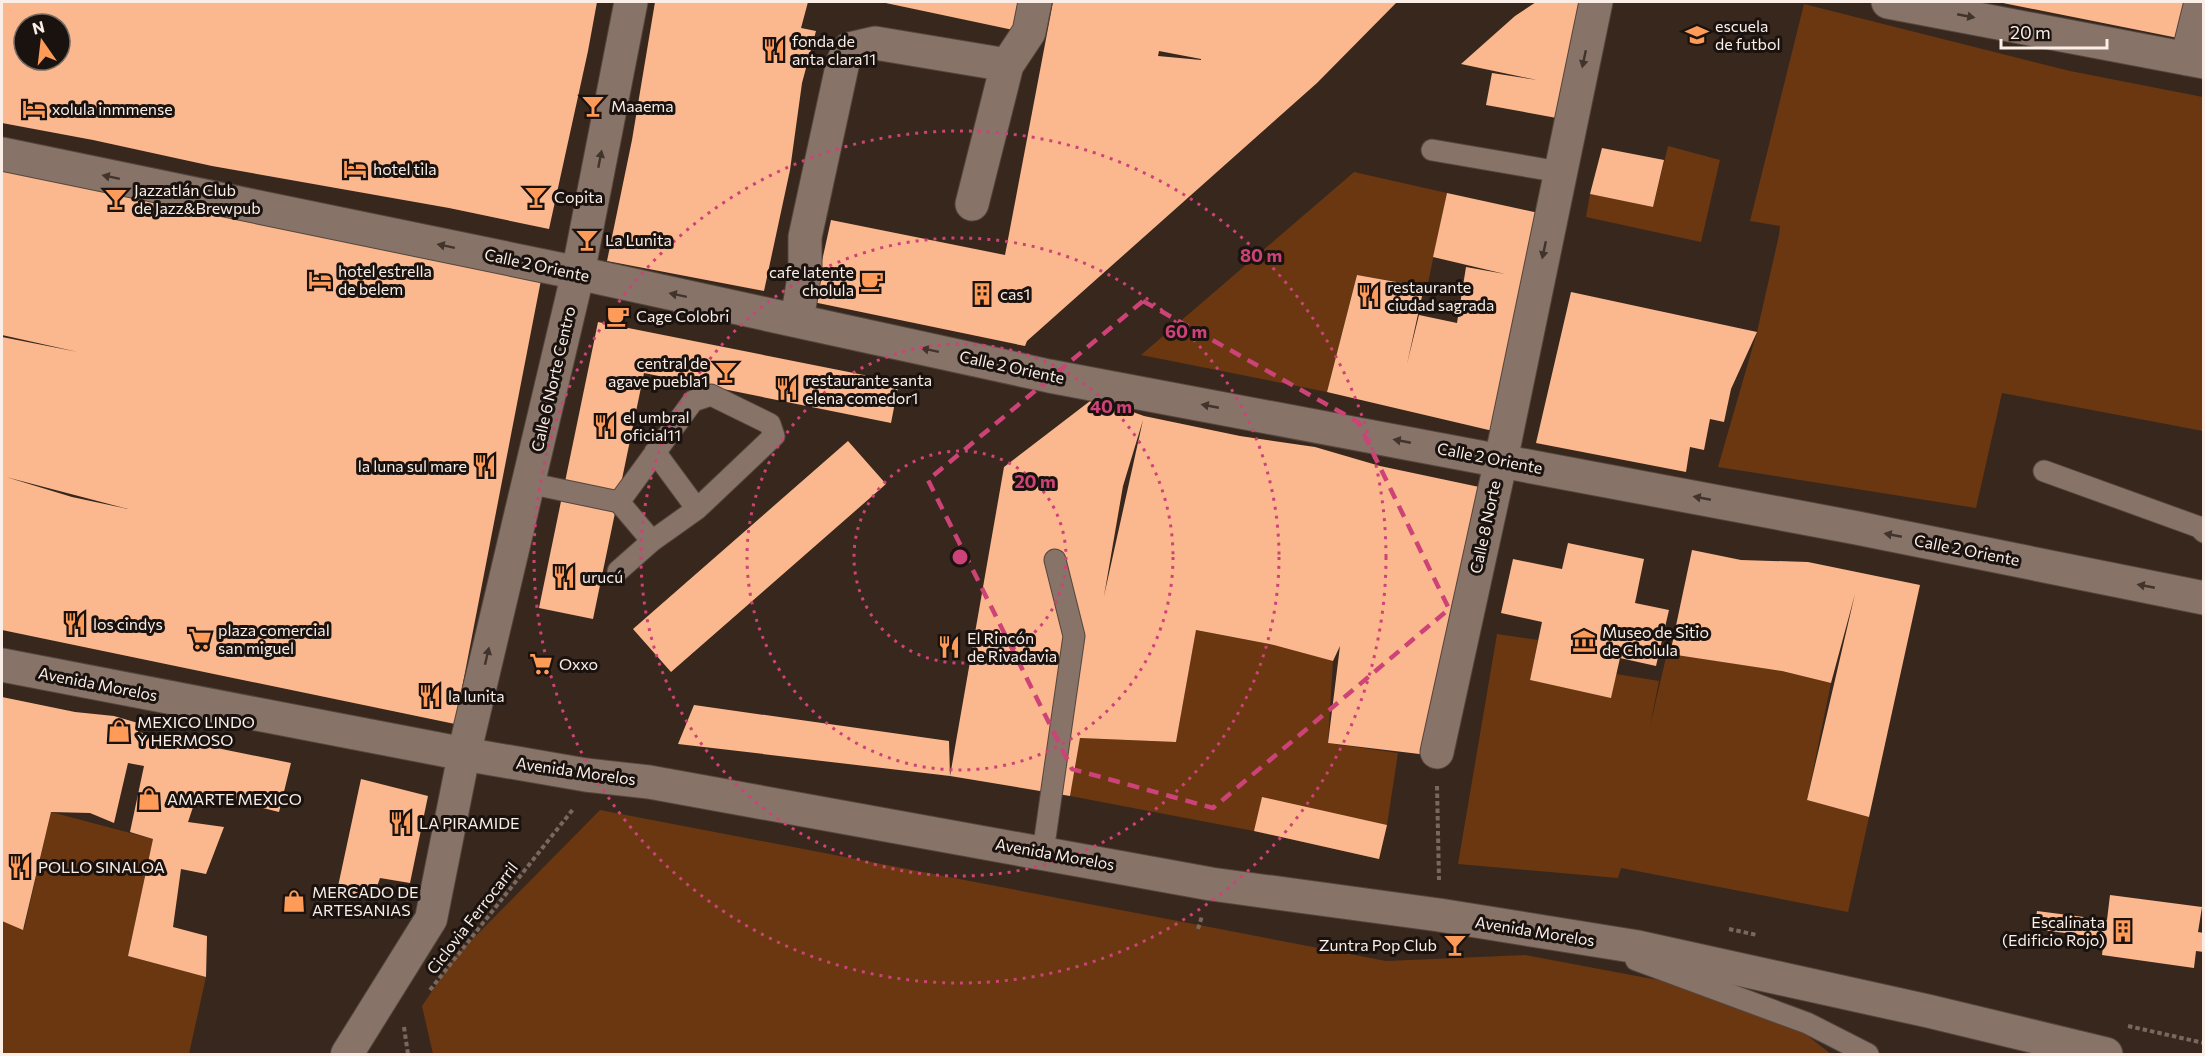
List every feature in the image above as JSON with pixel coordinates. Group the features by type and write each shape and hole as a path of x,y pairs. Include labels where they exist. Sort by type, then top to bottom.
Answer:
{"street":[{"name":"Calle 6 Norte Centro","path":"464,754 578,273 631,2"},
{"path":"972,204 1007,65 1029,32 1035,2"},
{"name":"Calle 8 Norte","path":"1437,752 1501,460 1596,2"},
{"path":"1888,2 1930,5 2195,60 2201,2"},
{"path":"797,320 806,271 806,237 843,62 849,49 875,43 1007,65"},
{"name":"Calle 2 Oriente","path":"2,154 578,273 1049,376 1857,528 2204,598"},
{"name":"Avenida Morelos","path":"2,665 464,754 586,775 649,782 1211,884 1439,915 1638,947 1928,1011 2106,1054"},
{"path":"347,1054 431,919 464,754"}],"lane":[{"path":"1432,150 1560,172"},
{"path":"618,571 652,541 697,508 774,436 770,424 711,395 693,401 619,502"},
{"path":"655,452 697,508"},
{"path":"2044,471 2199,527 2204,532"},
{"path":"528,483 619,502 652,541"},
{"path":"1043,852 1074,636 1054,560"},
{"path":"1575,937 1807,1023 1868,1054"}],"path":[{"path":"1437,752 1439,915"},
{"name":"Ciclovia Ferrocarril","path":"423,999 577,805"},
{"path":"1198,929 1200,923"},
{"path":"398,1031 404,1023"}],"highlighted area":[{"path":"1143,301 1358,422 1449,609 1213,808 1072,769 928,480"}],"shaded area":[{"path":"1804,4 2070,71 2203,97 2203,431 2002,393 1976,508 1718,467 1757,332 1779,235 1780,226 1750,221"},
{"path":"1668,146 1720,160 1701,242 1586,217 1590,194 1653,207"},
{"path":"1354,172 1447,193 1428,283 1424,287 1357,275 1327,392 1141,355"},
{"path":"1196,630 1285,647 1333,661 1328,743 1398,753 1387,825 1379,859 1254,831 1070,796 1080,738 1176,742"},
{"path":"1497,634 1538,640 1530,680 1611,697 1616,674 1659,681 1650,726 1667,653 1782,671 1831,683 1807,800 1869,817 1848,912 1621,868 1618,878 1458,864"},
{"path":"600,810 1386,961 1525,955 1658,980 1800,1030 1831,1054 433,1054 422,1006 455,957"},
{"path":"51,812 153,839 128,956 206,977 189,1054 2,1054 2,921 24,929"}],"building":[{"path":"2,2 597,2 549,229 449,208 212,166 2,123"},
{"path":"655,2 808,2 801,28 816,31 802,83 790,170 764,291 607,261 632,140"},
{"path":"881,2 1024,2 1018,31"},
{"path":"1053,2 1397,2 1317,83 1027,341 1025,346 813,302 831,220 1005,255","holes":["1159,51 1201,60 1158,56"]},
{"path":"1536,2 1583,2 1562,119 1486,105 1492,73 1537,80 1461,64 1515,16"},
{"path":"1998,2 2196,2 2188,40"},
{"path":"1602,148 1664,160 1653,207 1590,194"},
{"path":"2,170 541,280 455,724 2,630 2,337 78,352 2,335","holes":["6,477 128,509 72,497"]},
{"path":"1447,193 1543,214 1493,431 1327,392 1357,275 1424,287 1407,364 1419,315 1457,323 1466,267 1505,274 1433,257"},
{"path":"1571,292 1757,332 1731,389 1724,422 1710,419 1704,450 1690,447 1686,472 1536,443"},
{"path":"598,322 899,382 891,423 644,373 593,619 539,608"},
{"path":"1094,398 1144,416 1240,436 1315,447 1380,466 1484,488 1436,756 1328,743 1340,646 1333,661 1274,645 1196,630 1176,742 1080,738 1070,796 950,776 1004,467","holes":["1143,420 1104,596 1123,486"]},
{"path":"848,441 886,484 671,672 633,629"},
{"path":"1568,543 1644,559 1635,603 1669,610 1656,666 1620,658 1611,698 1530,680 1542,622 1501,613 1513,559 1562,569"},
{"path":"1692,550 1741,560 1808,562 1920,585 1869,817 1807,800 1855,594 1831,683 1782,671 1670,654"},
{"path":"2,697 75,712 114,716 138,723 138,732 291,763 279,812 198,792 188,822 224,827 206,874 181,869 173,927 207,936 206,977 128,956 153,839 130,832 144,766 128,763 114,823 90,813 51,812 23,930 2,921"},
{"path":"694,705 949,741 950,776 678,744"},
{"path":"361,779 428,796 410,883 380,878 373,898 337,891"},
{"path":"1262,797 1387,825 1379,859 1254,831"},
{"name":"Escalinata (Edificio Rojo)","path":"2110,895 2202,907 2198,932 2204,933 2204,952 2196,951 2194,968 2102,955 2104,938 2034,929 2037,911 2107,920"}],"place":[{"name":"escuela de futbol","path":"1697,35"},
{"name":"fonda de anta clara11","path":"774,50"},
{"name":"Maaema","path":"593,106"},
{"name":"xolula inmmense","path":"34,109"},
{"name":"hotel tila","path":"355,169"},
{"name":"Copita","path":"536,197"},
{"name":"Jazzatlán Club de Jazz&Brewpub","path":"116,199"},
{"name":"La Lunita","path":"587,240"},
{"name":"hotel estrella de belem","path":"320,280"},
{"name":"cafe latente cholula","path":"872,281"},
{"name":"cas1","path":"982,294"},
{"name":"restaurante ciudad sagrada","path":"1369,296"},
{"name":"Cage Colobri","path":"618,316"},
{"name":"central de agave puebla1","path":"726,372"},
{"name":"restaurante santa elena comedor1","path":"787,389"},
{"name":"el umbral oficial11","path":"605,426"},
{"name":"la luna sul mare","path":"485,466"},
{"name":"urucú","path":"564,577"},
{"name":"los cindys","path":"75,624"},
{"name":"plaza comercial san miguel","path":"200,639"},
{"name":"Museo de Sitio de Cholula","path":"1584,641"},
{"name":"El Rincón de Rivadavia","path":"949,647"},
{"name":"Oxxo","path":"541,664"},
{"name":"la lunita","path":"430,696"},
{"name":"MEXICO LINDO Y HERMOSO","path":"119,731"},
{"name":"AMARTE MEXICO","path":"149,799"},
{"name":"LA PIRAMIDE","path":"401,823"},
{"name":"POLLO SINALOA","path":"20,867"},
{"name":"MERCADO DE ARTESANIAS","path":"294,901"},
{"name":"Escalinata (Edificio Rojo)","path":"2123,931"},
{"name":"Zuntra Pop Club","path":"1455,945"}]}
